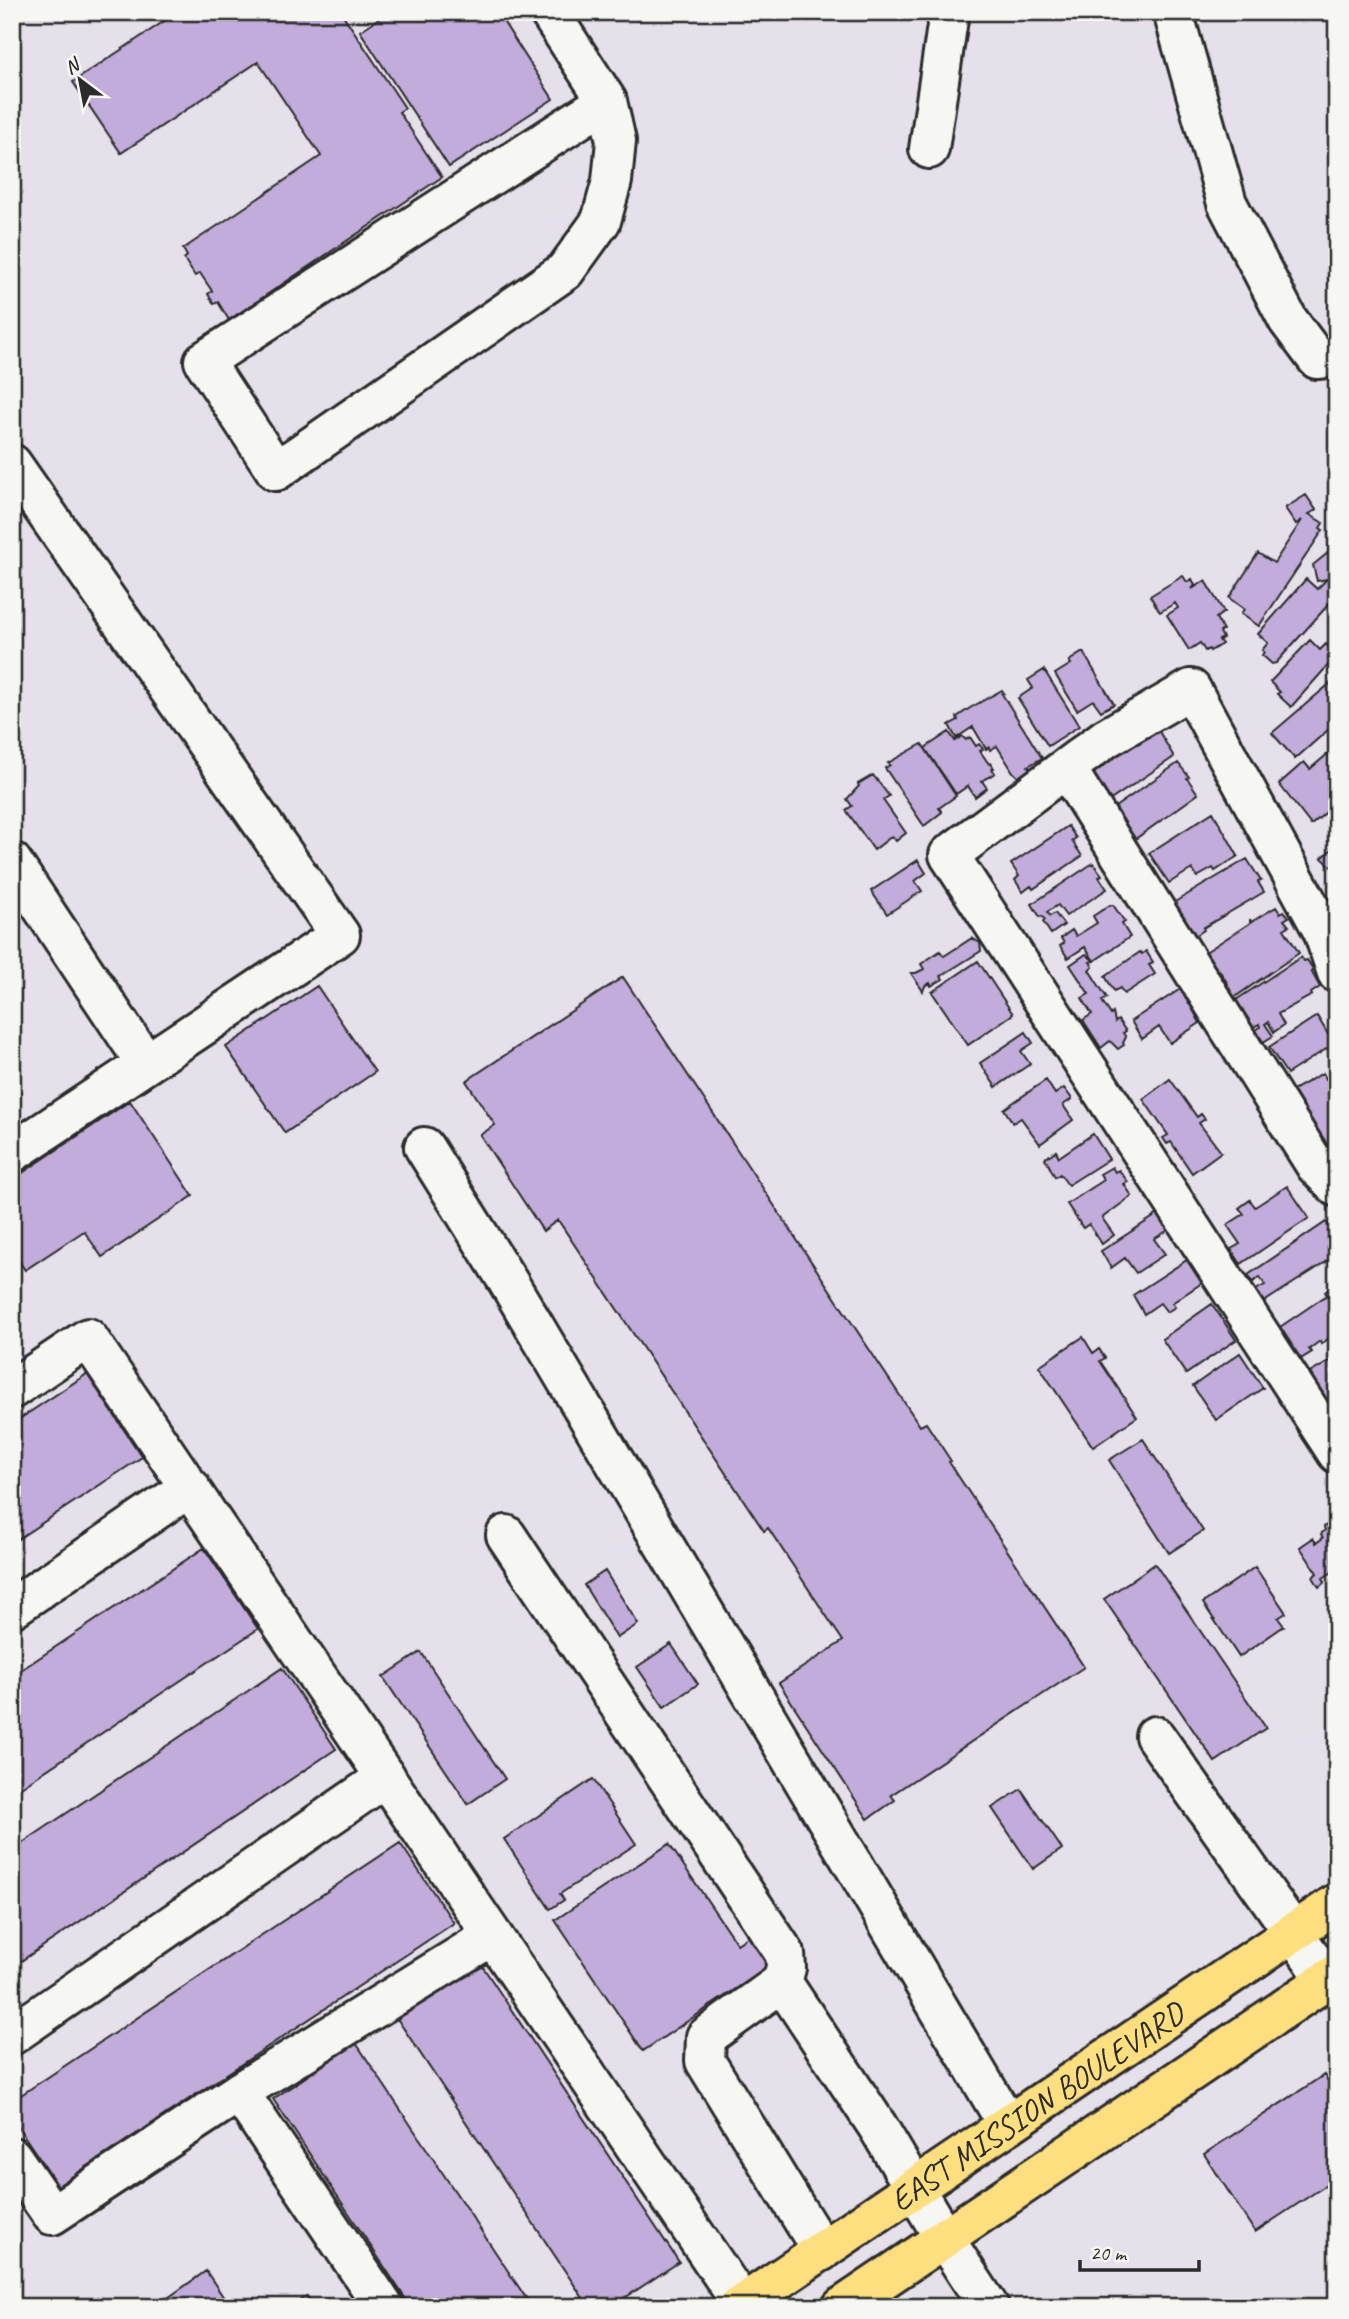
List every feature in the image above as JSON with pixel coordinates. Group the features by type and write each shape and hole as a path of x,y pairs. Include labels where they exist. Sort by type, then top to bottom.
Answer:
{"main road":[{"name":"EAST MISSION BOULEVARD","path":"740,2305 1337,1903"},
{"name":"EAST MISSION BOULEVARD","path":"842,2307 1332,1977"}],"lane":[{"path":"548,12 607,101 616,141 612,181 601,221 565,271 276,471 204,361 607,101"},
{"path":"929,149 949,12"},
{"path":"1173,12 1227,203 1288,320 1317,359 1337,357"},
{"path":"12,464 340,934 12,1153"},
{"path":"1337,973 1323,931 1191,689 1106,738 949,855 1337,1452"},
{"path":"1066,768 1316,1166 1337,1187"},
{"path":"12,862 146,1064"},
{"path":"424,1147 507,1280 1008,2125"},
{"path":"12,1389 88,1338 740,2305"},
{"path":"12,1608 190,1488"},
{"path":"506,1535 785,1954 786,1968 782,1982 706,2037 705,2061 822,2251"},
{"path":"1155,1736 1293,1933 1332,1977"},
{"path":"12,2035 386,1777"},
{"path":"12,2157 51,2215 239,2092 492,1936"},
{"path":"782,1982 878,2127 989,2307"},
{"path":"239,2092 384,2307"}],"building":[{"path":"178,12 341,12 405,108 399,112 442,177 229,320 218,302 214,304 208,294 212,291 200,273 195,276 184,259 187,256 183,249 321,156 258,62 121,153 73,82"},
{"path":"388,12 497,12 553,99 449,167 360,31"},
{"path":"1306,495 1316,510 1309,514 1323,523 1320,528 1323,530 1259,626 1241,614 1244,609 1229,598 1258,553 1274,563 1302,520 1296,524 1285,508"},
{"path":"1329,552 1336,576 1333,577 1337,582 1337,595 1276,663 1272,664 1262,655 1262,650 1268,643 1258,634 1306,579 1317,589 1327,579 1317,581 1313,565"},
{"path":"1183,576 1187,582 1192,579 1195,585 1192,589 1205,581 1224,612 1216,618 1223,630 1220,632 1223,638 1219,640 1222,644 1210,651 1205,651 1200,643 1189,650 1167,615 1178,608 1175,603 1160,612 1150,596"},
{"path":"1310,640 1320,650 1326,644 1337,654 1337,661 1334,664 1332,661 1291,707 1277,694 1280,692 1270,682"},
{"path":"1083,652 1114,704 1101,711 1093,700 1077,710 1055,674"},
{"path":"1044,670 1079,726 1048,746 1018,698 1033,688 1028,680"},
{"path":"1333,681 1337,686 1337,722 1295,759 1272,733"},
{"path":"1002,690 1042,758 1028,766 1031,770 1019,778 997,746 986,749 973,727 956,738 949,725 970,708"},
{"path":"1157,728 1174,757 1109,801 1092,772"},
{"path":"949,732 955,741 962,736 966,740 970,737 976,746 979,744 983,749 980,751 994,768 992,769 995,773 982,781 987,788 975,797 968,786 956,794 925,748"},
{"path":"922,744 956,796 939,808 942,812 924,826 885,768 890,765 888,763"},
{"path":"1337,746 1337,803 1311,825 1279,784 1304,762 1310,769"},
{"path":"1178,763 1198,794 1131,842 1108,812"},
{"path":"873,775 889,796 883,800 906,833 896,841 892,836 874,850 846,810 852,806 847,799 858,784"},
{"path":"1213,812 1238,856 1215,871 1213,868 1197,877 1192,869 1169,883 1149,853"},
{"path":"1068,826 1076,838 1072,841 1082,856 1033,889 1031,886 1023,892 1015,880 1019,876 1011,864"},
{"path":"1337,844 1337,872 1322,858"},
{"path":"1247,859 1261,881 1258,882 1264,892 1203,928 1204,930 1195,936 1188,924 1185,925 1173,903"},
{"path":"918,860 926,873 915,881 922,891 887,914 871,891"},
{"path":"1093,863 1102,875 1099,877 1107,889 1066,916 1058,905 1047,912 1050,916 1055,913 1064,925 1051,934 1043,922 1045,920 1032,904"},
{"path":"1113,905 1125,922 1122,924 1130,937 1094,961 1085,947 1068,958 1060,946 1064,943 1061,938 1072,930 1076,936 1097,923 1093,916"},
{"path":"1276,907 1280,913 1284,911 1289,917 1284,920 1289,926 1284,929 1299,953 1232,999 1224,987 1228,984 1219,970 1216,972 1204,953 1250,923 1250,919 1251,922"},
{"path":"972,938 980,943 981,951 941,976 943,979 931,986 930,983 925,986 923,991 911,973 924,969 921,964 940,951 944,956"},
{"path":"1146,951 1153,962 1149,965 1155,974 1124,994 1120,988 1114,991 1105,976 1140,952 1142,954"},
{"path":"1086,954 1094,961 1090,962 1093,967 1089,970 1107,998 1102,1001 1111,1015 1113,1013 1115,1022 1118,1020 1126,1031 1123,1033 1126,1037 1124,1045 1118,1049 1110,1041 1101,1048 1083,1020 1092,1014 1082,998 1089,994 1070,965"},
{"path":"1301,957 1304,961 1307,960 1313,969 1311,971 1320,987 1311,993 1312,995 1278,1014 1284,1025 1274,1032 1268,1022 1265,1024 1273,1036 1263,1042 1256,1030 1260,1027 1259,1024 1252,1028 1236,1000"},
{"path":"978,961 1013,1014 968,1045 932,992"},
{"path":"623,977 920,1426 926,1423 1084,1667 891,1795 895,1800 868,1819 779,1683 843,1641 768,1528 764,1531 558,1220 543,1231 480,1135 495,1125 466,1081"},
{"path":"317,986 375,1072 285,1133 226,1047"},
{"path":"1182,988 1200,1023 1170,1043 1159,1027 1142,1039 1131,1021"},
{"path":"1317,1016 1334,1044 1287,1074 1269,1047"},
{"path":"1026,1032 1033,1043 1021,1051 1030,1064 996,1087 980,1063"},
{"path":"1323,1073 1326,1079 1334,1075 1337,1081 1337,1086 1333,1088 1337,1096 1337,1143 1325,1149 1293,1090"},
{"path":"1170,1079 1197,1117 1201,1114 1205,1119 1199,1123 1221,1152 1192,1173 1171,1142 1167,1144 1163,1138 1168,1135 1143,1099"},
{"path":"1046,1080 1055,1094 1064,1088 1072,1099 1063,1105 1073,1120 1040,1144 1021,1118 1013,1123 1004,1109"},
{"path":"130,1101 193,1196 102,1257 84,1231 25,1270 12,1251 12,1180"},
{"path":"1093,1134 1109,1159 1068,1185 1060,1174 1055,1177 1045,1158 1056,1151 1059,1157"},
{"path":"1112,1167 1115,1172 1119,1170 1128,1182 1124,1184 1132,1196 1102,1218 1114,1235 1102,1244 1089,1224 1083,1228 1067,1204 1104,1180 1100,1174"},
{"path":"1287,1186 1309,1218 1241,1264 1231,1249 1240,1244 1227,1225 1244,1214 1239,1208 1250,1200 1255,1207"},
{"path":"1160,1213 1170,1229 1154,1239 1165,1254 1136,1273 1125,1258 1111,1268 1101,1251"},
{"path":"1326,1222 1328,1225 1331,1223 1337,1232 1334,1238 1337,1255 1264,1302 1256,1290 1265,1285 1260,1277 1253,1282 1248,1275"},
{"path":"1190,1258 1202,1276 1199,1278 1202,1283 1172,1303 1175,1307 1167,1312 1160,1303 1144,1314 1133,1295"},
{"path":"1329,1289 1331,1293 1337,1289 1337,1332 1309,1349 1312,1352 1299,1360 1280,1327 1327,1295 1325,1292"},
{"path":"1212,1304 1236,1340 1186,1374 1162,1339"},
{"path":"1083,1337 1093,1353 1099,1349 1105,1358 1100,1361 1137,1417 1093,1447 1039,1366"},
{"path":"1240,1353 1263,1388 1216,1420 1193,1386"},
{"path":"1337,1357 1337,1414 1333,1416 1303,1377"},
{"path":"87,1374 142,1457 12,1543 12,1424"},
{"path":"1143,1439 1203,1531 1169,1553 1109,1460"},
{"path":"1337,1518 1337,1569 1323,1578 1325,1582 1319,1587 1313,1577 1317,1573 1300,1547 1313,1538 1316,1543 1323,1538 1321,1534 1325,1530 1324,1527"},
{"path":"204,1548 258,1629 12,1793 12,1676"},
{"path":"1155,1564 1266,1728 1215,1762 1104,1599"},
{"path":"1255,1567 1286,1613 1278,1618 1284,1626 1239,1657 1203,1603"},
{"path":"605,1571 638,1624 617,1638 584,1585"},
{"path":"671,1644 698,1684 664,1707 637,1667"},
{"path":"421,1652 505,1779 468,1804 383,1677"},
{"path":"282,1668 336,1749 12,1967 12,1850"},
{"path":"593,1779 636,1844 560,1894 564,1900 550,1909 504,1839"},
{"path":"1021,1789 1062,1849 1033,1869 992,1808"},
{"path":"400,1843 454,1923 58,2186 12,2118 12,2101"},
{"path":"669,1844 737,1944 752,1934 773,1964 643,2051 555,1920"},
{"path":"479,1961 679,2262 611,2307 589,2307 396,2017"},
{"path":"356,2043 532,2307 411,2307 273,2099"},
{"path":"1324,2075 1337,2094 1337,2178 1255,2232 1204,2154"},
{"path":"206,2271 230,2307 155,2307"},
{"path":"307,2296 314,2307 290,2307"}]}
